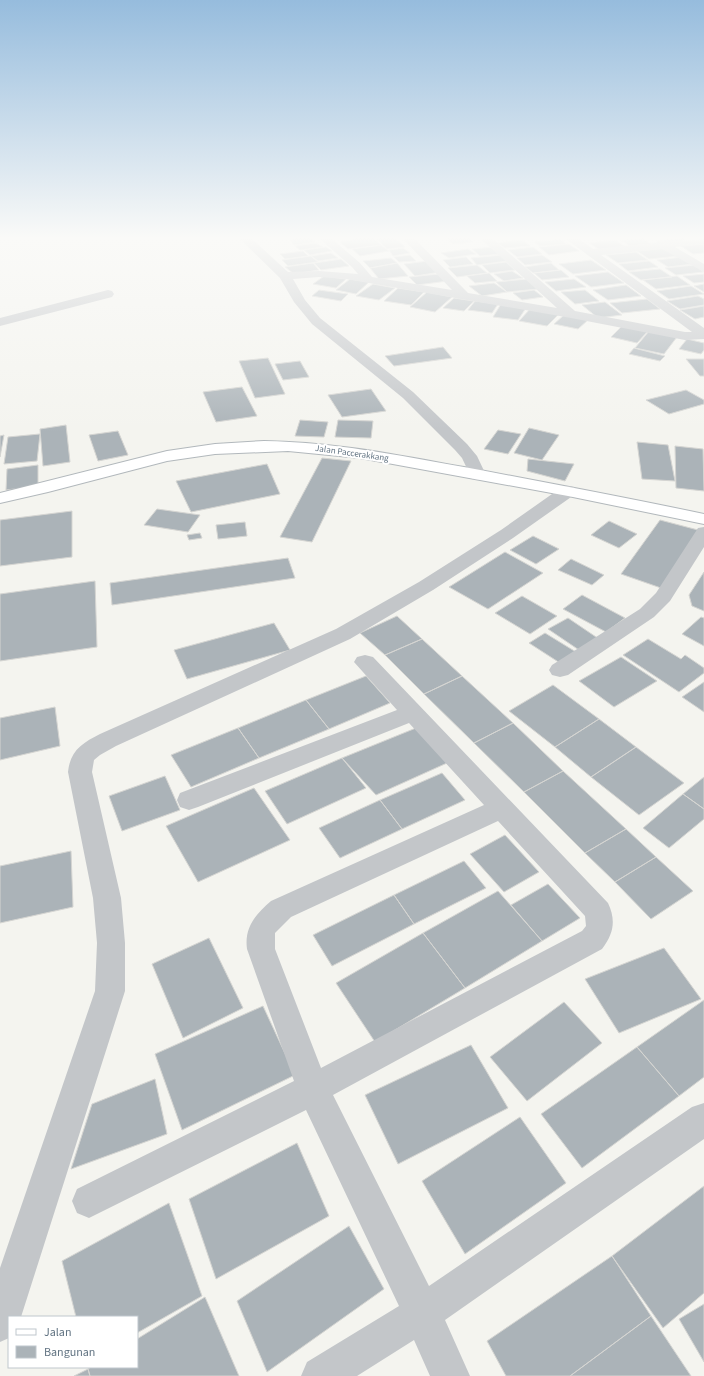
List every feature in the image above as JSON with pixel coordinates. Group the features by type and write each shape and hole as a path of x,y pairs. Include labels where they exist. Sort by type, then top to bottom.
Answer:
{"main road":[{"name":"Jalan Paccerakkang","path":"0,498 43,489 167,456 197,451 254,446 333,449 568,491 704,519"}],"street":[{"path":"301,303 316,321 408,395 439,424 469,456 478,475"},
{"path":"503,303 570,314 685,336 704,334"},
{"path":"558,303 570,314"},
{"path":"661,303 704,334"},
{"path":"0,322 72,304 88,314"},
{"path":"0,1323 110,991 111,943 107,898 80,772 80,761 86,753 108,740 343,634 426,586 508,534 568,491"},
{"path":"560,670 647,613 663,597 704,532"},
{"path":"89,1201 313,1089 592,940 599,931 601,921 598,912 365,662"},
{"path":"189,800 413,713"},
{"path":"450,1376 422,1313 313,1089 261,950 258,938 264,925 281,909 502,808"},
{"path":"321,1376 422,1313 704,1119"}],"building":[{"path":"399,303 413,303 411,305"},
{"path":"414,303 445,303 435,312 410,307"},
{"path":"448,303 472,303 464,311 443,308"},
{"path":"473,303 498,304 492,313 468,310"},
{"path":"607,303 622,315 598,318 582,305"},
{"path":"610,303 652,303 660,309 622,313"},
{"path":"671,303 704,303 704,305 680,309"},
{"path":"501,304 526,308 518,320 493,317"},
{"path":"704,306 704,317 695,319 680,310"},
{"path":"530,309 559,314 547,326 519,321"},
{"path":"564,315 588,320 578,329 554,324"},
{"path":"622,326 648,331 637,343 611,337"},
{"path":"649,331 677,337 664,354 635,348"},
{"path":"687,339 704,343 704,350 701,354 679,349"},
{"path":"443,347 452,358 394,366 385,356"},
{"path":"634,348 665,356 660,361 629,354"},
{"path":"268,358 285,394 255,398 239,361"},
{"path":"686,359 704,359 704,376 700,376"},
{"path":"300,361 309,377 283,380 275,364"},
{"path":"242,387 257,416 216,422 203,392"},
{"path":"371,389 386,411 342,417 328,395"},
{"path":"686,390 704,400 704,404 669,414 646,400"},
{"path":"300,420 328,422 324,437 295,436"},
{"path":"338,420 373,421 371,438 335,437"},
{"path":"66,425 70,462 43,466 40,429"},
{"path":"529,428 559,435 542,460 514,453"},
{"path":"498,430 521,434 508,454 484,449"},
{"path":"118,431 128,455 98,461 89,435"},
{"path":"40,434 37,461 4,464 8,437"},
{"path":"4,435 0,457 0,436"},
{"path":"637,442 668,445 675,481 642,479"},
{"path":"675,446 703,449 704,491 676,488"},
{"path":"322,458 351,461 312,542 280,537"},
{"path":"528,459 574,464 565,481 527,471"},
{"path":"267,464 280,494 191,512 176,481"},
{"path":"38,465 38,486 6,490 7,469"},
{"path":"157,509 200,515 188,532 144,525"},
{"path":"72,511 72,557 0,566 0,520"},
{"path":"660,520 698,530 661,588 621,574"},
{"path":"609,521 637,534 619,548 591,535"},
{"path":"245,522 247,536 218,539 216,525"},
{"path":"200,533 202,538 189,540 187,535"},
{"path":"533,536 559,549 536,564 510,550"},
{"path":"505,552 543,573 488,609 449,587"},
{"path":"288,558 295,578 112,605 110,583"},
{"path":"571,559 604,575 592,585 558,570"},
{"path":"704,572 704,611 692,606 689,595"},
{"path":"95,581 97,647 0,661 0,594"},
{"path":"582,595 625,618 606,632 563,609"},
{"path":"522,596 557,616 530,634 495,613"},
{"path":"397,616 422,639 385,655 360,633"},
{"path":"701,617 704,618 704,646 682,634"},
{"path":"568,618 599,639 579,650 548,629"},
{"path":"274,623 290,650 187,679 174,650"},
{"path":"545,633 576,652 560,663 529,643"},
{"path":"422,639 462,676 424,694 385,655"},
{"path":"648,639 681,659 685,655 704,668 704,673 679,692 623,655"},
{"path":"621,657 657,681 614,707 579,681"},
{"path":"366,676 390,703 329,729 306,700"},
{"path":"462,676 513,723 474,743 424,694"},
{"path":"704,682 704,712 682,697"},
{"path":"553,685 599,719 555,747 509,711"},
{"path":"306,700 329,729 259,758 238,728"},
{"path":"55,707 60,746 0,760 0,718"},
{"path":"599,719 636,747 591,777 555,747"},
{"path":"513,723 563,771 524,792 474,743"},
{"path":"238,728 259,758 191,787 171,755"},
{"path":"416,728 447,763 376,795 342,758"},
{"path":"636,747 684,783 639,815 591,777"},
{"path":"342,758 366,788 287,824 265,791"},
{"path":"563,771 626,829 585,853 524,792"},
{"path":"442,773 465,800 402,829 380,800"},
{"path":"165,776 180,810 122,831 109,796"},
{"path":"704,777 704,809 683,794"},
{"path":"254,788 290,840 198,882 166,826"},
{"path":"683,794 704,809 704,819 669,848 643,828"},
{"path":"380,800 402,829 340,858 319,828"},
{"path":"626,829 656,857 615,882 585,853"},
{"path":"505,835 539,872 504,892 470,854"},
{"path":"71,851 73,907 0,923 0,866"},
{"path":"656,857 693,891 651,919 615,882"},
{"path":"464,861 486,888 414,924 394,895"},
{"path":"548,884 580,918 542,941 511,905"},
{"path":"498,891 542,941 465,988 423,933"},
{"path":"394,895 414,924 332,966 313,935"},
{"path":"423,933 465,988 375,1042 336,983"},
{"path":"209,938 243,1008 183,1038 152,964"},
{"path":"664,948 701,999 619,1033 585,979"},
{"path":"704,1000 704,1077 679,1096 637,1047"},
{"path":"564,1002 602,1043 527,1101 490,1057"},
{"path":"263,1006 295,1075 182,1130 155,1054"},
{"path":"471,1045 508,1108 398,1164 365,1095"},
{"path":"637,1047 679,1096 582,1168 541,1114"},
{"path":"155,1079 167,1134 71,1169 92,1104"},
{"path":"520,1117 566,1183 465,1254 422,1181"},
{"path":"297,1143 329,1216 216,1279 189,1199"},
{"path":"704,1186 704,1293 663,1328 612,1256"},
{"path":"169,1203 202,1296 138,1332 138,1316 76,1316 62,1261"},
{"path":"349,1226 384,1289 267,1372 237,1301"},
{"path":"612,1256 651,1316 570,1376 506,1376 487,1341"},
{"path":"205,1297 239,1376 90,1376 88,1369 90,1368 138,1368 138,1338"},
{"path":"704,1304 704,1362 679,1319"},
{"path":"651,1316 691,1376 570,1376"},
{"path":"88,1369 90,1376 74,1376"}]}
